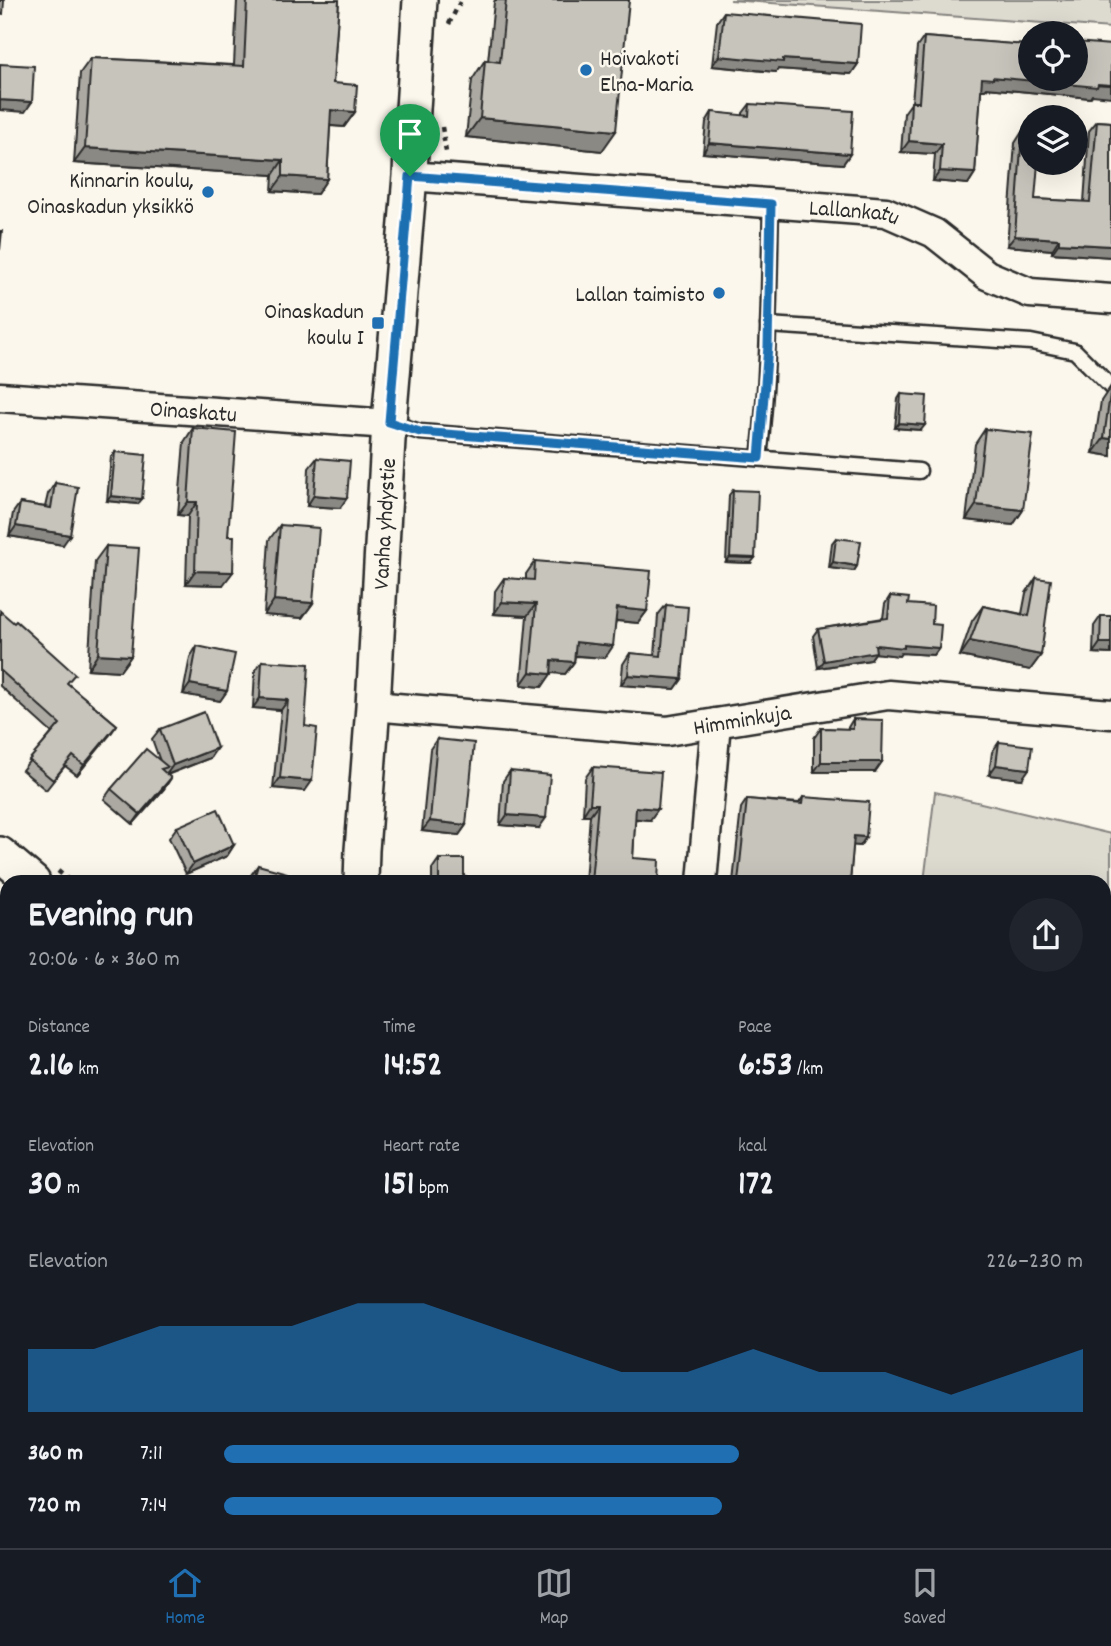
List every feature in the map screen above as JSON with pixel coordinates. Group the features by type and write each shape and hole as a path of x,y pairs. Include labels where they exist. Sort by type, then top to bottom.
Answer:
{"street":[{"name":"Vanha yhdystie","path":"361,875 389,422 410,176 420,0"},
{"name":"Lallankatu","path":"410,176 886,212 934,233 987,275 1030,293 1111,299"},
{"name":"Oinaskatu","path":"0,397 389,422"},
{"name":"Himminkuja","path":"373,706 667,732 888,695 1111,714"},
{"path":"703,875 716,723"},
{"path":"0,854 25,875"}],"lane":[{"path":"759,458 768,325 771,204"},
{"path":"768,325 1031,342 1075,351 1111,387"},
{"path":"389,422 420,432 919,471"}],"path":[{"path":"448,35 449,22 461,0"}],"shaded area":[{"path":"730,0 1111,0 1111,28 1088,26 1088,21 1018,21"},
{"path":"935,792 1111,834 1111,875 925,875"}],"building":[{"path":"0,0 4,0 3,14 0,14"},
{"path":"247,0 339,0 333,83 357,85 355,112 331,110 327,179 283,176 283,160 85,148 91,58 244,66"},
{"name":"Hoivakoti Elna-Maria","path":"506,0 629,0 616,131 480,118 485,60 500,62"},
{"path":"724,12 861,24 858,64 783,59 783,62 719,56"},
{"path":"924,37 1018,44 1018,79 982,78 975,173 940,171 942,144 909,141 911,102 919,102"},
{"path":"1088,43 1111,45 1111,85 1098,84 1097,87 1088,86"},
{"path":"0,64 34,66 32,102 0,100"},
{"path":"750,104 853,111 850,154 709,143 712,112 749,116"},
{"path":"1097,121 1111,122 1111,246 1059,243 1059,239 1015,236 1019,175 1037,175 1035,199 1090,202"},
{"path":"1111,387 1111,439 1104,438"},
{"path":"901,394 927,396 925,425 899,423"},
{"path":"193,428 236,432 228,536 234,536 233,572 195,571 197,502 188,502"},
{"path":"985,429 1033,434 1023,510 976,505"},
{"path":"115,452 146,455 142,499 111,496"},
{"path":"317,458 350,461 347,498 314,495"},
{"path":"55,483 78,487 70,535 16,526 20,503 51,508"},
{"path":"733,490 758,491 755,558 730,557"},
{"path":"280,525 319,528 313,603 274,600"},
{"path":"836,538 861,541 857,566 833,562"},
{"path":"106,546 139,548 131,656 98,654"},
{"path":"535,561 651,571 647,611 617,608 613,646 576,642 574,662 552,660 551,674 530,672 536,604 502,602 504,578 534,580"},
{"path":"1036,578 1051,580 1041,655 970,641 983,606 1029,616"},
{"path":"890,596 909,598 908,604 933,606 932,624 941,625 939,648 875,645 876,652 824,661 818,629 888,618"},
{"path":"666,605 688,607 682,679 628,675 630,653 661,656"},
{"path":"0,611 14,623 16,621 75,674 67,683 117,725 84,765 73,756 53,780 29,760 60,724 0,670"},
{"path":"1101,616 1111,616 1111,643 1100,643"},
{"path":"197,646 235,654 227,691 190,684"},
{"path":"262,661 309,664 305,726 317,728 312,781 280,778 288,700 260,698"},
{"path":"204,712 217,748 173,765 160,729"},
{"path":"853,719 883,720 882,762 821,762 821,728 853,729"},
{"path":"437,739 474,743 466,825 430,821"},
{"path":"999,742 1032,746 1029,769 996,765"},
{"path":"146,749 168,767 161,769 171,778 140,814 111,789"},
{"path":"593,767 661,772 658,809 636,807 633,858 659,860 658,875 592,875 598,804 590,804"},
{"path":"510,771 550,775 546,818 507,815"},
{"path":"803,797 869,802 866,837 854,836 851,875 739,875 747,799 802,804"},
{"path":"218,809 234,845 193,864 177,827"},
{"path":"439,859 464,859 464,875 439,875"},
{"path":"258,865 287,873 286,875 255,875"}],"place":[{"name":"Hoivakoti Elna-Maria","path":"586,70"},
{"name":"Kinnarin koulu, Oinaskadun yksikkö","path":"208,192"},
{"name":"Lallan taimisto","path":"719,293"},
{"name":"Oinaskadun koulu I","path":"378,323"}],"route":[{"path":"410,176 771,204 768,346 759,458 420,432 389,422 410,176"}]}
